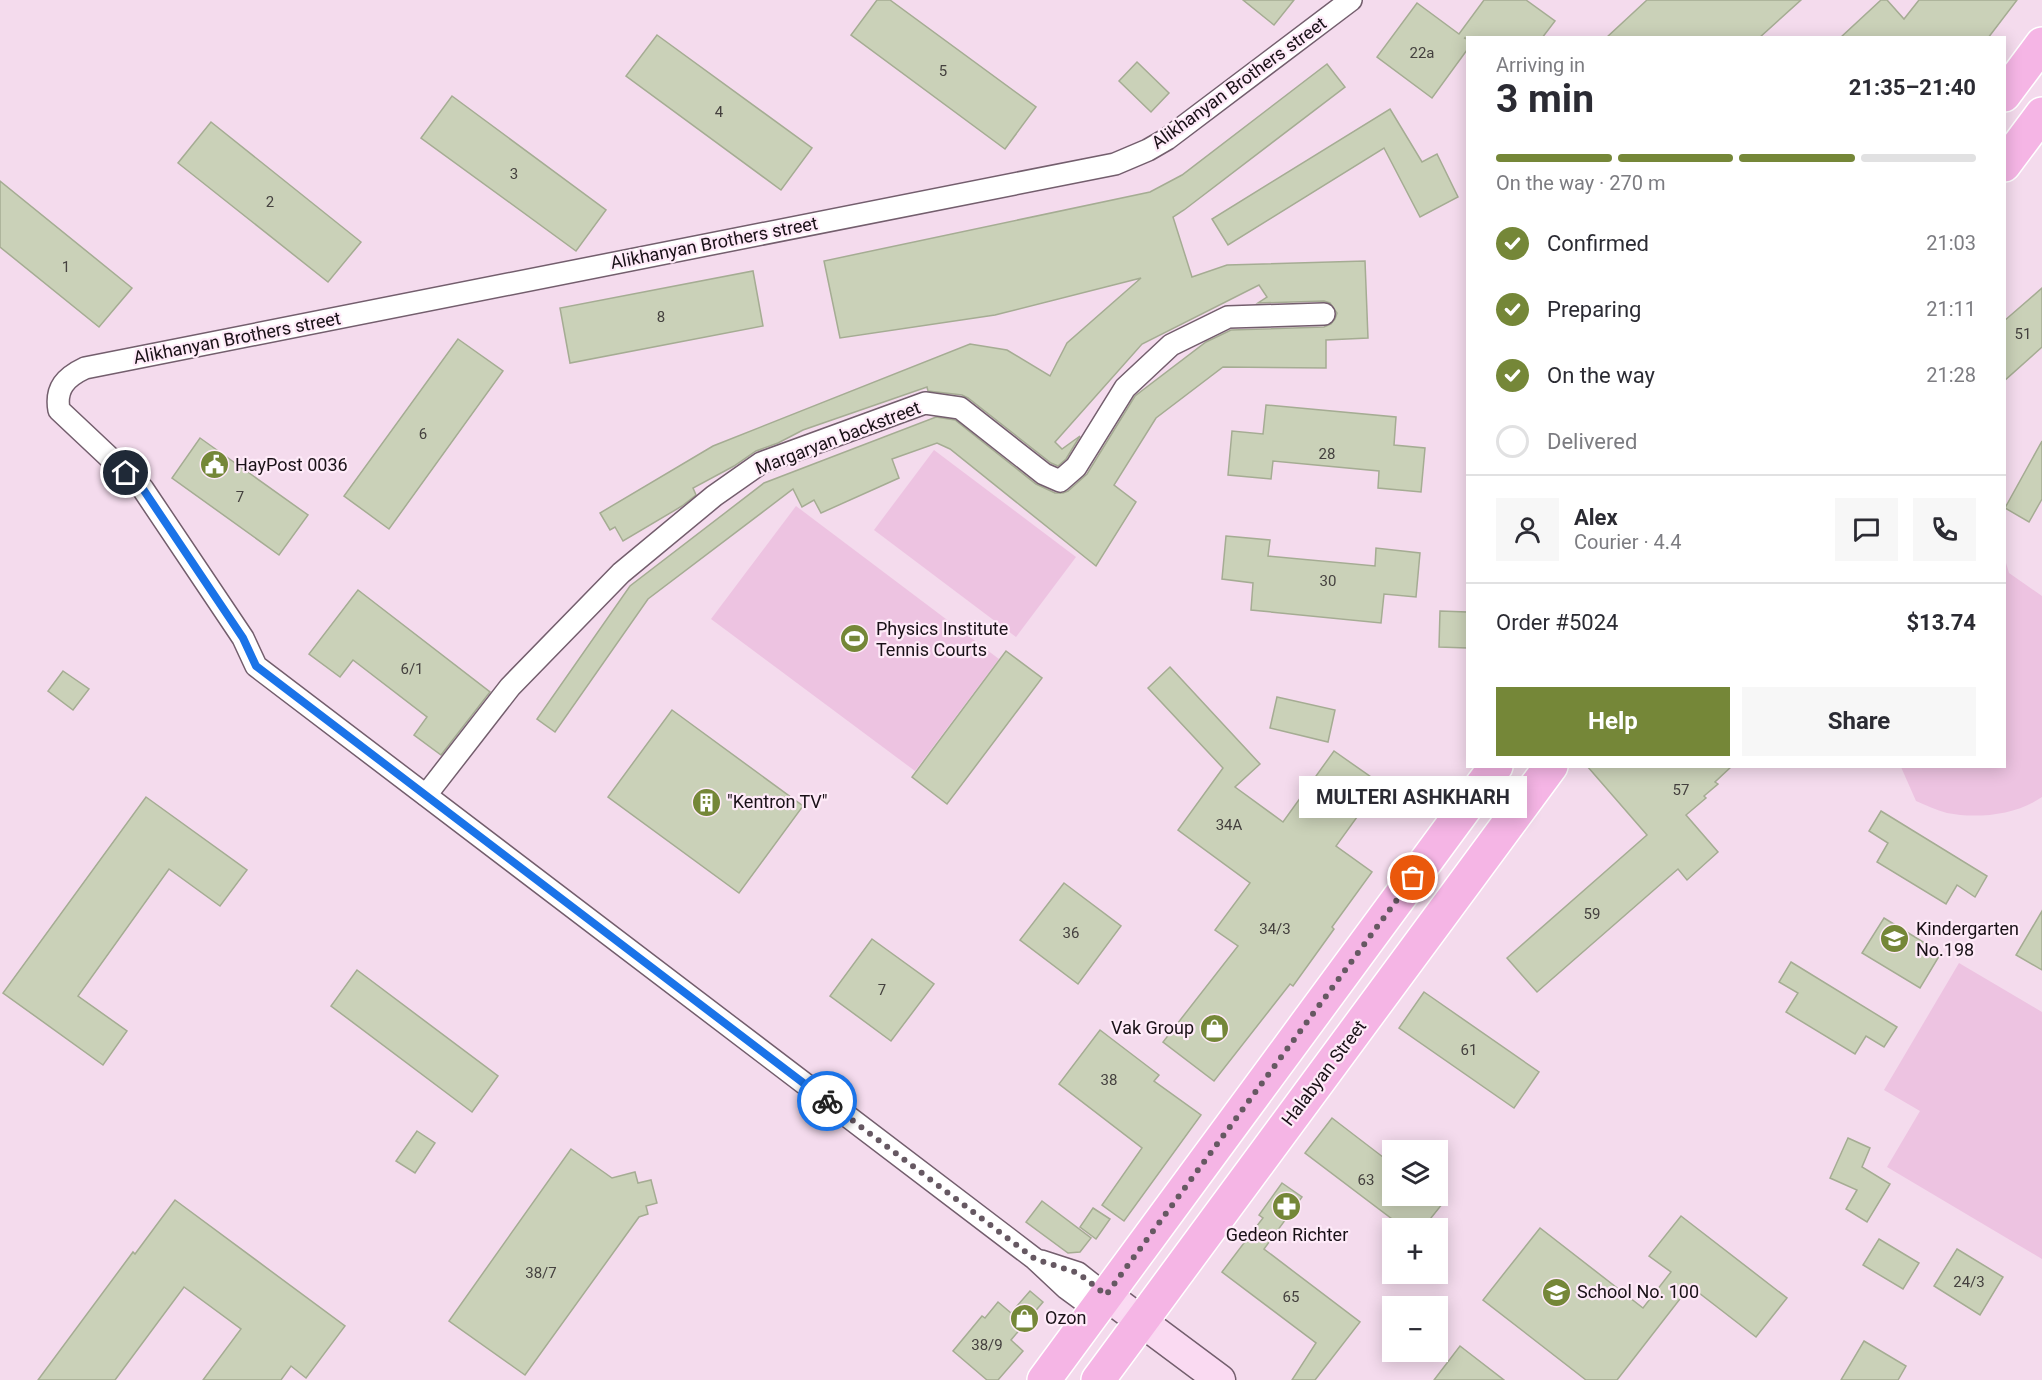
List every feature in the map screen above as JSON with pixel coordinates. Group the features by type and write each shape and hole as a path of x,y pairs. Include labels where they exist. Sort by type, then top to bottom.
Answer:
{"main road":[{"path":"2006,92 2042,44"},
{"path":"2006,118 2022,127 2039,118"},
{"path":"2006,162 2039,118"},
{"path":"1044,1380 1495,768"},
{"name":"Halabyan Street","path":"1098,1380 1550,768"},
{"path":"1101,1303 1136,1329 1220,1380"},
{"path":"1136,1329 1190,1380"}],"street":[{"name":"Alikhanyan Brothers street","path":"426,795 256,666 243,638 143,489 59,410 57,397 69,376 85,368 1116,164 1167,139 1351,0"},
{"name":"Margaryan backstreet","path":"426,795 510,687 621,573 714,496 761,463 925,403 960,408 1044,474 1060,482 1076,468 1125,388 1171,345 1228,316 1324,314"},
{"path":"426,795 1035,1259 1078,1273 1101,1303"}],"shaded area":[{"path":"934,450 1076,557 1016,637 874,530"},
{"name":"Physics Institute Tennis Courts","path":"796,506 999,659 915,771 711,619"},
{"path":"2006,563 2009,573 2042,596 2042,797 2008,812 1971,816 1947,813 1916,801 1901,768 2006,768"},
{"path":"1959,963 2042,1012 2042,1259 1887,1167 1920,1111 1884,1090"}],"building":[{"path":"877,0 890,0 1036,107 1005,149 851,35"},
{"path":"1243,0 1294,0 1274,25"},
{"path":"1484,0 1526,0 1555,21 1544,36 1466,36 1464,38 1466,39 1466,51 1432,98 1377,57 1417,3 1459,34"},
{"path":"1647,0 1801,0 1761,36 1608,36"},
{"path":"1881,0 1887,0 1904,19 1919,0 2017,0 1990,36 1842,36"},
{"path":"657,35 812,148 781,190 626,76"},
{"path":"1137,62 1169,93 1151,112 1119,81"},
{"path":"1327,64 1345,87 1173,217 1192,277 1227,265 1365,261 1368,338 1326,340 1326,368 1223,367 1156,418 1114,485 1136,502 1096,566 950,449 937,443 892,459 899,478 821,513 814,500 802,507 793,489 648,599 555,732 537,719 630,586 764,483 936,417 955,420 1036,484 1055,493 1063,493 1087,474 1135,396 1206,342 1231,330 1324,327 1331,324 1337,313 1330,303 1324,301 1258,303 1267,297 1259,285 1142,344 1055,442 1062,449 1080,436 1066,459 1058,466 1051,463 968,398 962,395 928,391 927,387 803,430 756,451 693,488 696,495 682,506 623,541 615,527 610,530 600,513 713,446 970,344 1007,350 1050,376 1067,343 1141,278 995,315 840,338 824,261 1150,192 1182,175"},
{"path":"452,96 606,210 576,251 421,138"},
{"path":"1390,109 1422,162 1437,154 1458,197 1420,217 1384,148 1228,245 1212,219"},
{"path":"211,122 361,242 328,282 178,163"},
{"path":"0,181 132,288 99,327 0,247"},
{"path":"753,271 763,326 570,363 560,308"},
{"path":"2042,288 2042,347 2006,379 2006,319"},
{"path":"458,339 503,371 389,529 344,496"},
{"path":"1266,405 1396,417 1394,445 1425,448 1421,492 1378,488 1379,471 1273,461 1271,479 1228,475 1232,431 1263,434"},
{"path":"200,438 308,515 279,555 172,478"},
{"path":"2042,441 2042,499 2029,522 2006,509"},
{"path":"1226,536 1270,540 1268,556 1375,566 1376,548 1420,553 1416,597 1384,594 1381,623 1251,610 1253,583 1222,579"},
{"path":"358,590 490,692 441,755 414,735 427,717 353,660 340,677 309,654"},
{"path":"1440,611 1466,612 1466,648 1439,647"},
{"path":"1006,651 1042,678 947,804 912,777"},
{"path":"1170,667 1260,764 1235,787 1283,822 1334,751 1381,784 1336,846 1372,872 1293,986 1290,984 1214,1081 1163,1042 1238,946 1215,930 1250,883 1178,830 1223,768 1148,688"},
{"path":"63,671 89,689 73,710 48,691"},
{"path":"1277,697 1335,710 1328,742 1270,728"},
{"name":"\"Kentron TV\"","path":"672,710 803,806 739,893 608,797"},
{"path":"1589,768 1730,768 1715,782 1718,784 1704,796 1706,798 1686,815 1718,852 1687,880 1678,869 1537,992 1507,958 1647,835"},
{"path":"146,797 247,870 220,906 169,869 78,996 127,1031 103,1065 3,993"},
{"path":"1881,811 1987,876 1975,897 1957,885 1946,904 1877,862 1888,843 1869,831"},
{"path":"1064,883 1121,926 1078,984 1020,940"},
{"path":"2042,911 2042,970 2016,955"},
{"path":"1884,918 1941,953 1920,988 1862,953"},
{"path":"872,939 934,984 891,1041 830,996"},
{"path":"1791,962 1897,1027 1884,1047 1866,1036 1855,1054 1786,1012 1798,993 1779,982"},
{"path":"357,970 498,1076 472,1112 331,1006"},
{"path":"1424,992 1539,1072 1514,1108 1399,1028"},
{"path":"1100,1030 1159,1075 1154,1081 1201,1115 1124,1221 1102,1205 1142,1148 1059,1084"},
{"path":"1332,1118 1382,1156 1382,1206 1441,1206 1431,1218 1391,1218 1305,1153"},
{"path":"417,1131 435,1143 415,1173 396,1161"},
{"path":"1848,1138 1870,1148 1862,1167 1890,1184 1867,1222 1846,1209 1857,1190 1830,1178"},
{"path":"571,1149 612,1178 635,1172 638,1183 651,1180 657,1203 646,1206 648,1214 639,1217 525,1375 449,1321"},
{"path":"1282,1183 1302,1197 1264,1249 1360,1322 1315,1380 1292,1380 1316,1343 1222,1272 1263,1218 1259,1215"},
{"path":"175,1200 345,1326 306,1378 291,1366 281,1380 203,1380 241,1329 184,1287 115,1380 38,1380 133,1252 135,1254"},
{"path":"1042,1201 1091,1238 1080,1252 1068,1253 1026,1222"},
{"path":"1093,1208 1110,1219 1096,1239 1080,1227"},
{"name":"School No. 100","path":"1681,1216 1787,1298 1756,1337 1690,1286 1617,1380 1586,1380 1483,1300 1540,1228 1643,1308 1671,1272 1649,1256"},
{"path":"1879,1239 1919,1263 1903,1289 1863,1265"},
{"path":"1957,1249 2003,1277 1980,1315 1934,1286"},
{"path":"1030,1291 1043,1302 1011,1340 1023,1351 998,1380 987,1380 953,1351 982,1316 985,1318 998,1302 1011,1313"},
{"path":"1864,1341 1906,1366 1898,1380 1841,1380"},
{"path":"1460,1346 1504,1380 1434,1380"}],"way so far":[{"path":"827,1101 1035,1259 1078,1273 1106,1295 1413,878"}],"place":[{"name":"HayPost 0036","path":"214,465"},
{"name":"Physics Institute Tennis Courts","path":"855,639"},
{"name":"\"Kentron TV\"","path":"706,802"},
{"name":"MULTERI ASHKHARH","path":"1413,878"},
{"name":"Kindergarten No.198","path":"1895,939"},
{"name":"Vak Group","path":"1215,1028"},
{"name":"Gedeon Richter","path":"1287,1206"},
{"name":"School No. 100","path":"1556,1292"},
{"name":"Ozon","path":"1024,1318"}],"route":[{"path":"126,473 143,489 243,638 256,666 827,1101"}]}
